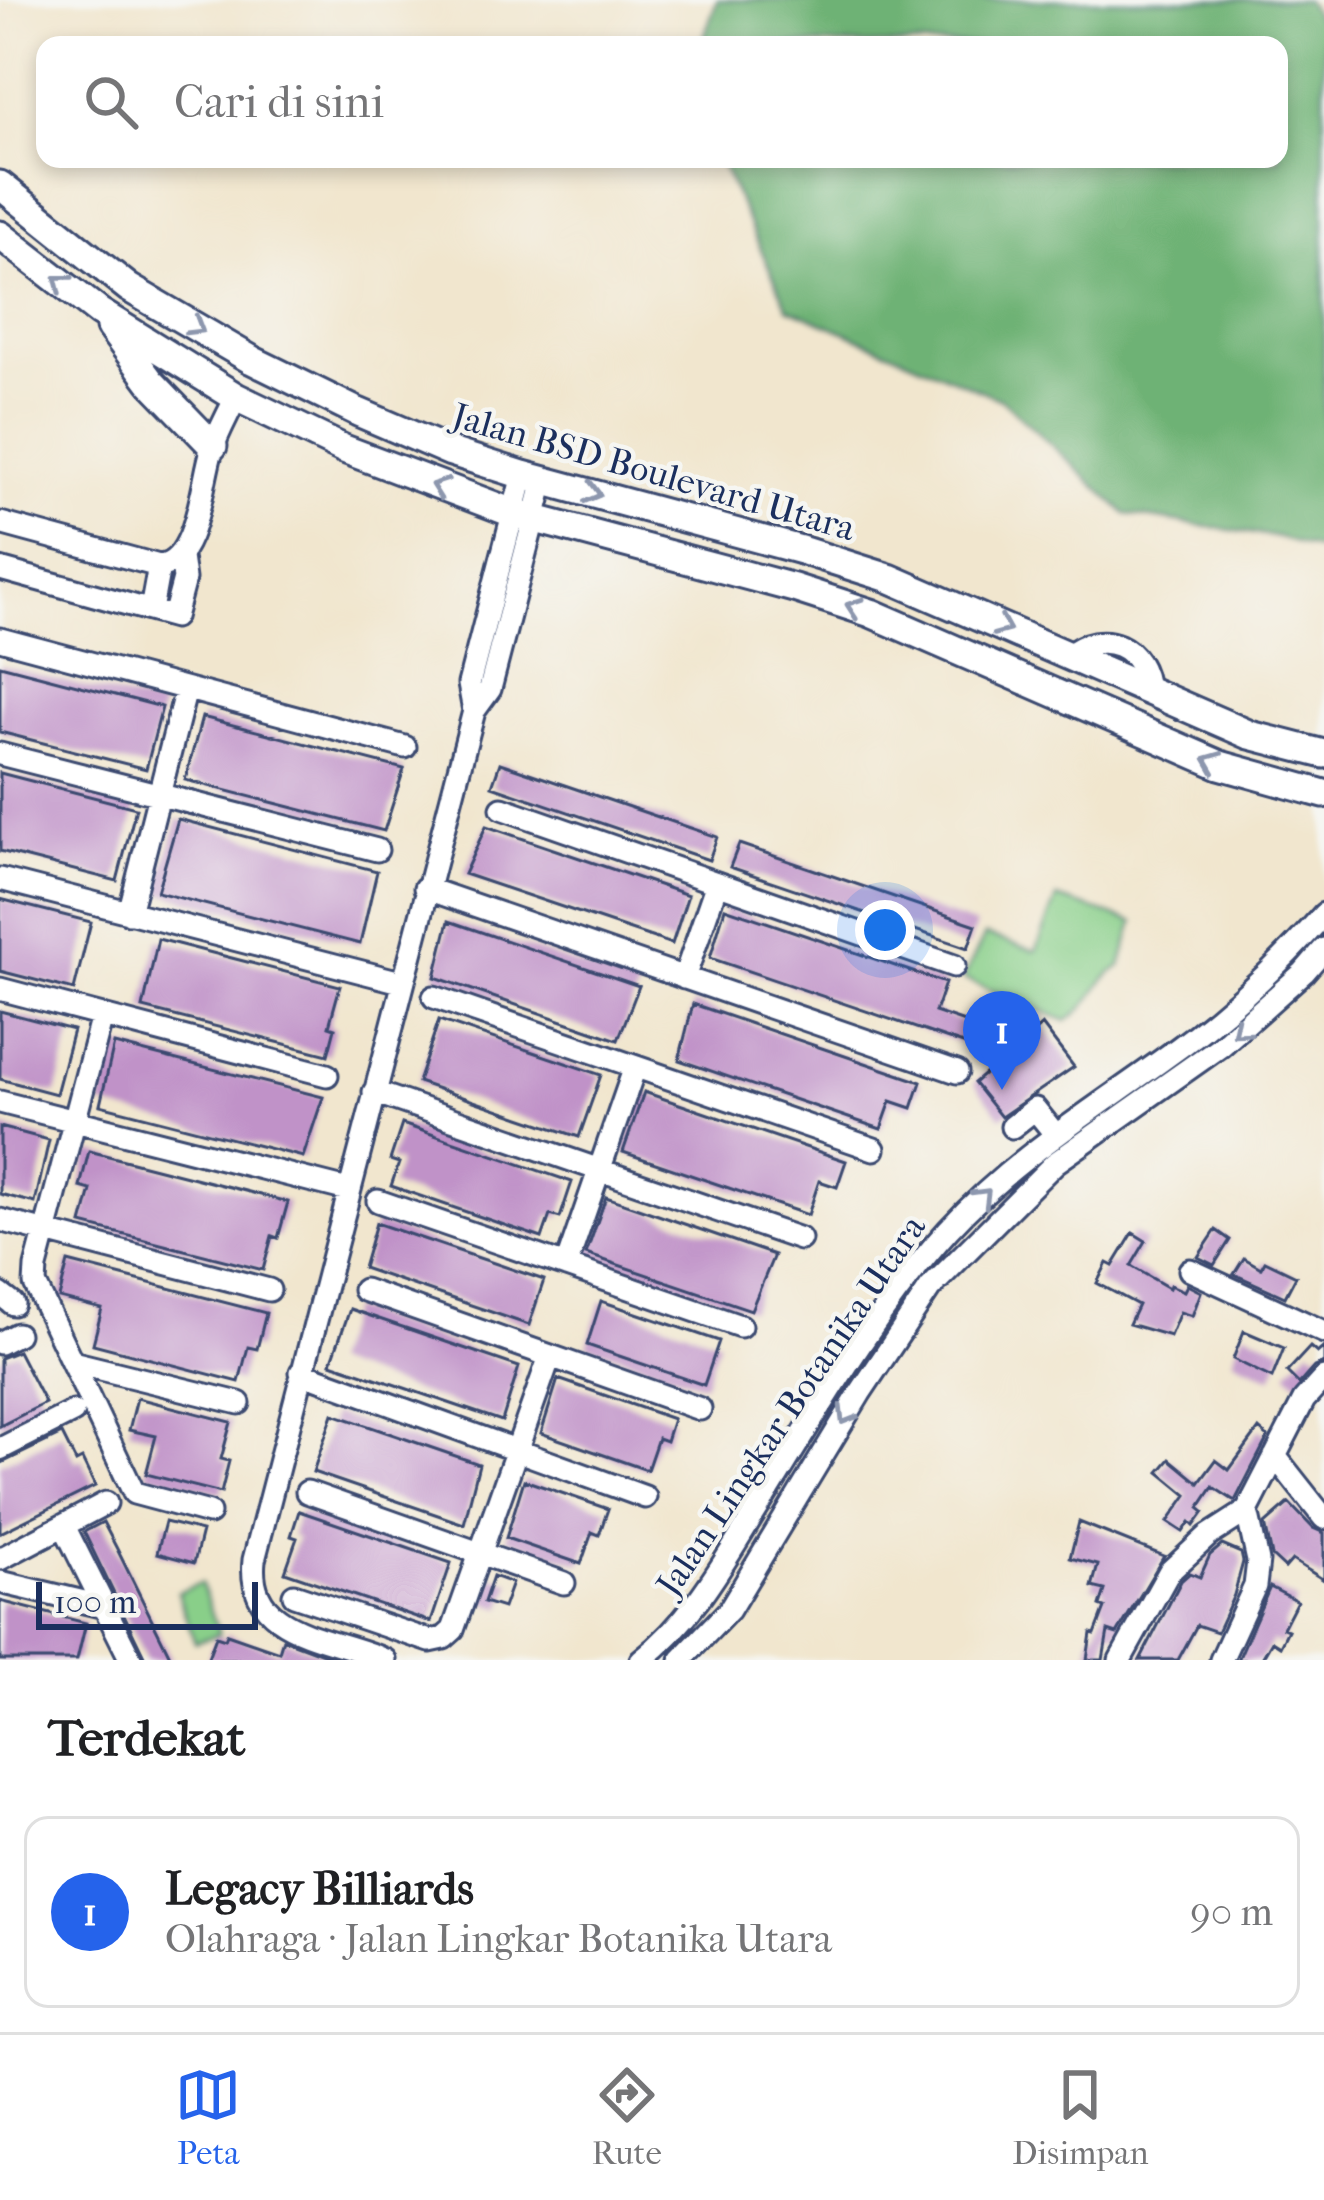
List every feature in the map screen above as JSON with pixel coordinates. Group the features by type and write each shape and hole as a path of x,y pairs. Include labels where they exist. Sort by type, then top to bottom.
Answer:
{"main road":[{"name":"Jalan BSD Boulevard Utara","path":"0,185 130,288 252,360 433,444 890,578 1250,735 1324,754"},
{"name":"Jalan BSD Boulevard Utara","path":"0,235 99,312 236,397 344,449 524,515 871,613 1220,765 1324,794"},
{"path":"99,312 151,382 213,446"}],"street":[{"path":"0,524 159,566 171,565 190,538 213,446 236,397"},
{"path":"386,1660 282,1624 254,1593 254,1560 474,711 469,684 490,645 534,477"},
{"path":"162,614 184,579 181,556"},
{"path":"159,566 162,614"},
{"path":"0,569 162,614"},
{"path":"0,639 405,747"},
{"path":"129,913 186,688"},
{"path":"0,754 377,850"},
{"path":"502,808 954,966"},
{"path":"0,879 401,982"},
{"path":"684,978 717,883"},
{"path":"425,888 957,1072"},
{"name":"Jalan Lingkar Botanika Utara","path":"641,1660 668,1639 701,1598 861,1346 948,1230 1055,1133 1205,1029 1287,956 1324,914"},
{"name":"Jalan Lingkar Botanika Utara","path":"681,1660 729,1610 930,1288 1043,1174 1221,1046 1324,949"},
{"path":"0,988 327,1075"},
{"path":"434,998 874,1149"},
{"path":"103,1016 35,1284 134,1493 209,1513"},
{"path":"566,1266 635,1067"},
{"path":"374,1092 800,1239"},
{"path":"0,1102 348,1190"},
{"path":"1012,1126 1034,1108 1055,1133"},
{"path":"378,1202 740,1326"},
{"path":"0,1220 269,1290"},
{"path":"1190,1270 1324,1332"},
{"path":"364,1290 700,1409"},
{"path":"861,1346 882,1359"},
{"path":"294,1594 430,1641 453,1630 550,1356"},
{"path":"72,1362 239,1403"},
{"path":"301,1372 645,1497"},
{"path":"1120,1660 1169,1572 1208,1536 1247,1511 1304,1400 1324,1378"},
{"path":"0,1449 73,1412"},
{"path":"1275,1456 1324,1518"},
{"path":"307,1492 564,1583"},
{"path":"0,1558 106,1503"},
{"path":"1221,1660 1256,1586 1258,1561 1247,1511"},
{"path":"64,1526 131,1660"},
{"path":"0,1582 105,1607"}],"green space":[{"path":"717,0 1306,0 1324,29 1324,551 1274,537 1126,514 1001,399 788,308 723,168 1288,168 1288,36 704,36"},
{"path":"1057,898 1134,922 1121,966 1077,1014 1067,1021 963,979 985,935 1036,951"},
{"path":"201,1583 219,1634 195,1642 177,1592"}],"building":[{"path":"0,665 162,707 146,769 0,732"},
{"path":"202,717 404,769 384,831 185,780"},
{"path":"500,763 717,837 709,860 492,786"},
{"path":"0,773 136,808 117,881 0,851"},
{"path":"178,819 377,871 360,944 157,892"},
{"path":"486,826 688,895 672,944 464,874"},
{"path":"739,844 976,925 968,948 730,867"},
{"path":"0,899 91,922 74,990 0,971"},
{"path":"725,908 945,983 935,1012 982,1028 975,1048 710,958"},
{"path":"449,921 639,986 618,1040 435,977"},
{"path":"158,939 340,986 329,1026 335,1028 328,1055 143,1008"},
{"path":"693,1004 921,1082 912,1108 891,1101 881,1129 679,1060"},
{"path":"0,1011 73,1030 56,1094 0,1079"},
{"path":"439,1020 601,1075 579,1137 418,1082"},
{"path":"1042,1025 1074,1067 1001,1117 974,1083"},
{"path":"114,1044 323,1097 303,1157 100,1105"},
{"path":"644,1092 846,1161 837,1187 819,1181 808,1215 623,1152"},
{"path":"402,1124 572,1182 560,1218 550,1215 542,1238 391,1186 399,1163 390,1160"},
{"path":"0,1127 49,1140 35,1203 0,1194"},
{"path":"89,1151 288,1202 263,1270 82,1224 91,1190 80,1187"},
{"path":"606,1197 774,1255 751,1310 586,1254"},
{"path":"376,1223 544,1280 529,1325 363,1268"},
{"path":"1216,1230 1230,1240 1214,1265 1198,1257"},
{"path":"1133,1233 1146,1241 1131,1266 1169,1288 1184,1291 1187,1285 1201,1292 1192,1316 1180,1312 1170,1336 1129,1324 1138,1305 1097,1283"},
{"path":"1244,1258 1261,1268 1265,1261 1296,1276 1285,1297 1234,1274"},
{"path":"68,1262 266,1313 257,1349 248,1347 239,1382 93,1344 102,1309 59,1298"},
{"path":"601,1301 719,1341 704,1385 587,1345"},
{"path":"350,1309 519,1367 502,1421 331,1363"},
{"path":"1244,1331 1284,1348 1272,1378 1233,1359"},
{"path":"1310,1347 1317,1353 1324,1347 1324,1363 1299,1384 1287,1372"},
{"path":"18,1351 45,1403 0,1426 0,1358"},
{"path":"558,1379 673,1419 666,1441 658,1438 647,1470 541,1433"},
{"path":"137,1398 231,1422 221,1459 229,1461 221,1493 146,1474 156,1436 129,1430"},
{"path":"333,1414 479,1464 464,1524 313,1472"},
{"path":"1259,1429 1268,1437 1235,1501 1213,1487 1194,1526 1190,1522 1183,1532 1168,1522 1187,1495 1159,1472 1170,1459 1199,1483 1216,1460 1229,1470"},
{"path":"62,1434 95,1486 0,1533 0,1464"},
{"path":"524,1480 608,1509 599,1535 592,1532 581,1564 506,1538"},
{"path":"1289,1503 1324,1533 1324,1580 1292,1560 1285,1568 1272,1556 1265,1524"},
{"path":"299,1511 451,1563 431,1622 285,1572 297,1538 291,1536"},
{"path":"103,1522 172,1660 146,1660 84,1532"},
{"path":"165,1522 202,1531 194,1563 157,1553"},
{"path":"1079,1522 1164,1556 1117,1634 1108,1631 1103,1660 1087,1660 1091,1633 1095,1634 1105,1608 1100,1606 1105,1590 1092,1587 1098,1565 1070,1558"},
{"path":"1222,1545 1241,1553 1243,1562 1217,1632 1197,1625 1178,1660 1140,1660 1181,1581 1190,1573 1200,1577 1210,1555"},
{"path":"493,1576 512,1583 503,1608 484,1602"},
{"path":"1270,1587 1297,1601 1283,1628 1288,1630 1280,1646 1272,1641 1261,1660 1238,1660"},
{"path":"0,1601 86,1623 77,1660 0,1660"},
{"path":"227,1634 279,1652 283,1639 339,1660 207,1660 216,1636 225,1639"}],"place":[{"name":"Legacy Billiards","path":"1002,1090"}]}
